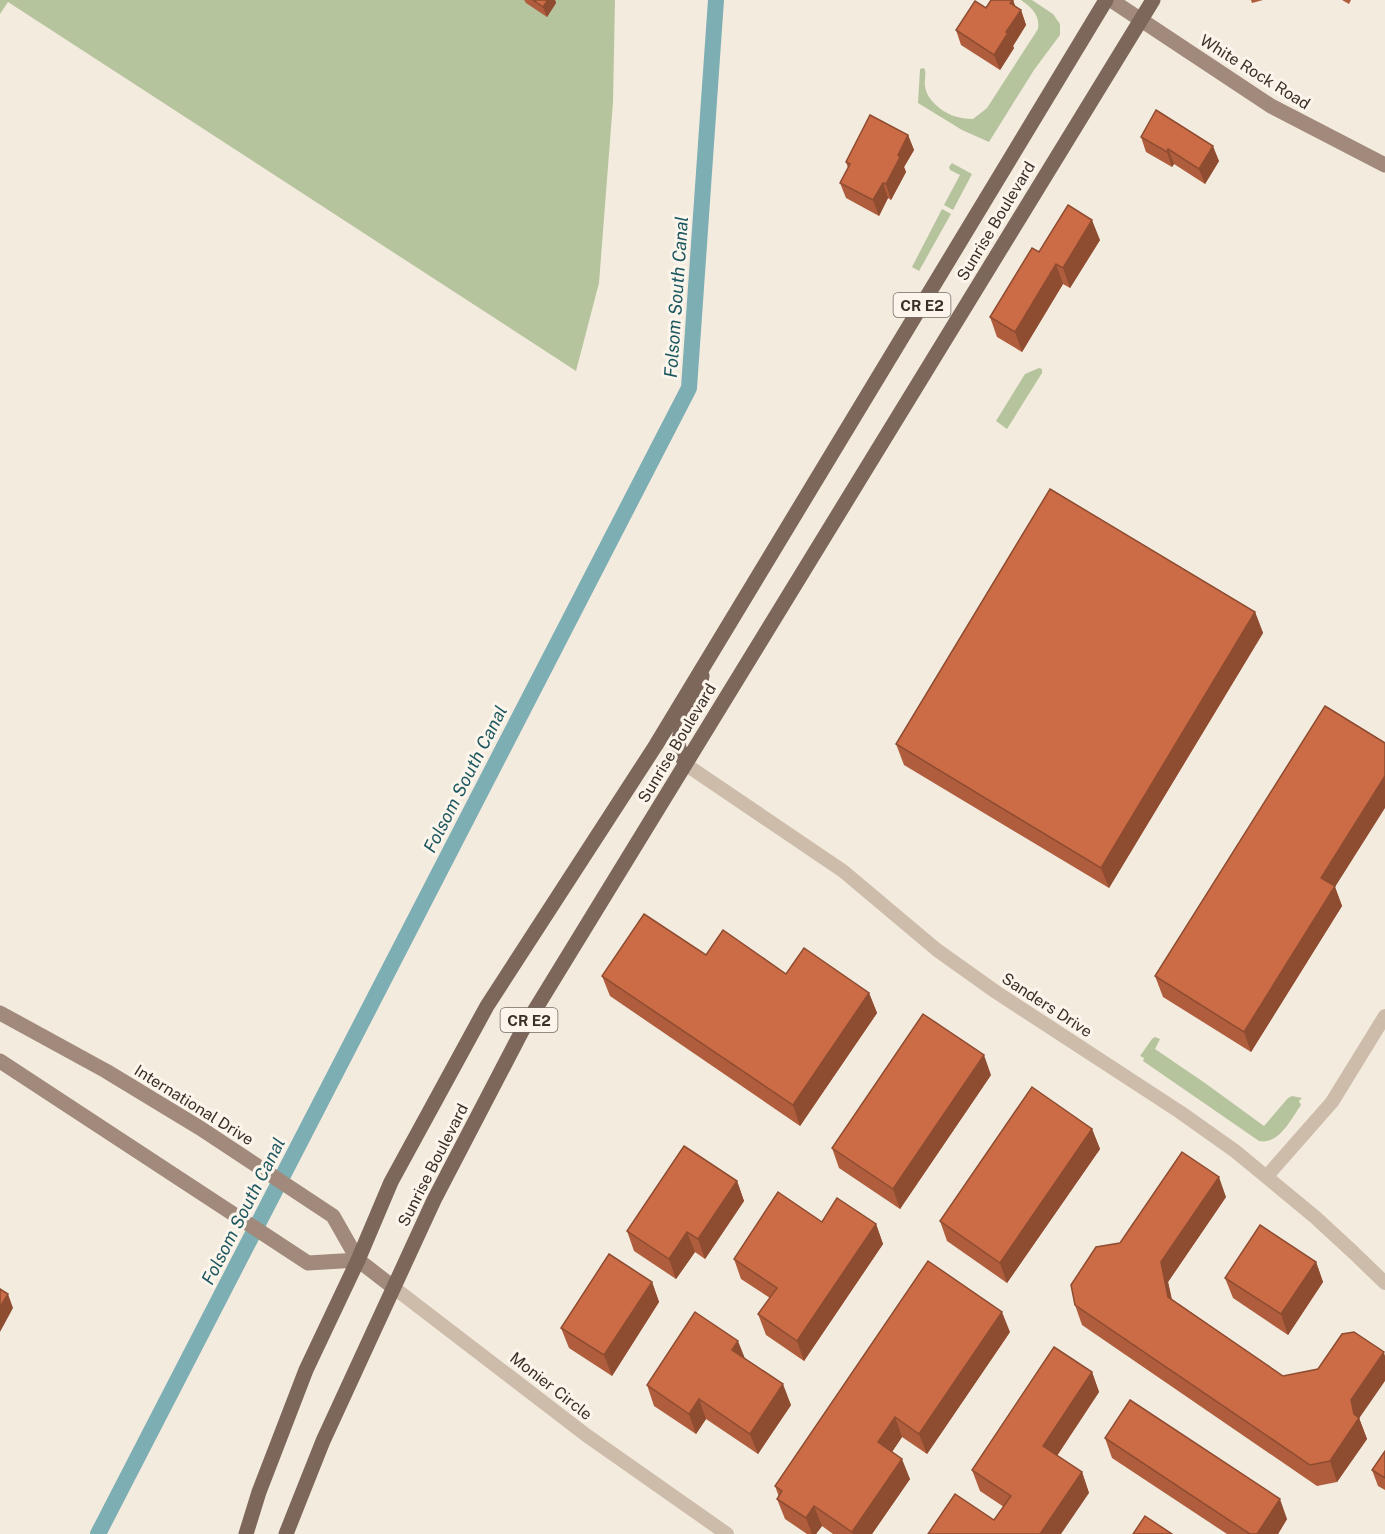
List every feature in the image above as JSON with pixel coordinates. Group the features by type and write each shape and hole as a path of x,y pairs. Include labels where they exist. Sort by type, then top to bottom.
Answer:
{"main road":[{"name":"Sunrise Boulevard","path":"246,1534 259,1492 306,1370 392,1182 487,1006 656,744 1106,0"},
{"name":"White Rock Road","path":"1112,0 1272,106 1385,165"},
{"name":"Sunrise Boulevard","path":"286,1534 323,1441 393,1287 434,1200 522,1031 1153,0"},
{"path":"685,764 678,745 680,734 697,703 703,667"},
{"name":"International Drive","path":"0,1013 106,1071 297,1191 333,1216 358,1260"},
{"path":"0,1061 308,1263 358,1260"},
{"name":"Monier Circle","path":"358,1260 393,1287"}],"street":[{"name":"Sanders Drive","path":"685,764 843,871 937,951 1235,1150 1354,1252 1385,1283"},
{"path":"1266,1176 1332,1102 1385,1016"},
{"name":"Monier Circle","path":"393,1287 586,1435 727,1534"}],"green space":[{"path":"0,0 615,0 613,102 599,283 576,371 8,2 0,14"},
{"path":"1021,0 1032,0 1053,14 1060,24 1060,35 1034,70 989,142 962,130 918,103 920,69 924,68 928,96 949,114 973,119 987,108 1038,29 1038,20 1034,12"},
{"path":"952,163 972,174 953,210 944,205 960,175 950,170"},
{"path":"942,209 951,214 919,271 912,267"},
{"path":"1039,368 1042,369 1042,373 1007,429 996,421 1025,374"},
{"path":"1155,1037 1160,1039 1155,1049 1264,1126 1288,1098 1292,1096 1302,1098 1299,1101 1301,1105 1284,1130 1273,1139 1259,1141 1143,1061 1144,1058 1140,1056"}],"building":[{"path":"533,0 548,0 543,7"},
{"path":"991,0 1013,0 1010,3 1021,10 994,55 956,30 975,1 986,8"},
{"path":"1156,110 1213,146 1199,169 1168,149 1167,152 1141,137"},
{"path":"870,115 908,135 886,184 883,183 873,200 840,183 850,164 846,162"},
{"path":"1068,205 1092,220 1063,268 1056,264 1015,332 990,317 1032,248 1039,252"},
{"path":"1050,489 1255,612 1101,868 896,744"},
{"path":"1325,706 1385,743 1385,776 1321,878 1335,886 1244,1032 1155,976"},
{"path":"644,914 706,955 723,930 786,974 804,948 869,993 793,1105 602,976"},
{"path":"923,1014 984,1055 893,1189 832,1148"},
{"path":"1032,1087 1092,1129 1000,1263 940,1221"},
{"path":"684,1146 737,1181 698,1239 687,1232 669,1259 627,1231"},
{"path":"1182,1152 1219,1177 1161,1262 1168,1297 1283,1376 1318,1369 1342,1334 1354,1332 1384,1352 1351,1400 1354,1414 1359,1418 1330,1461 1310,1465 1075,1305 1071,1285 1096,1247 1120,1243"},
{"path":"778,1192 822,1222 837,1198 876,1224 797,1341 758,1314 777,1288 734,1259"},
{"path":"1260,1225 1316,1262 1281,1314 1225,1278"},
{"path":"609,1254 652,1282 604,1355 561,1328"},
{"path":"928,1261 1002,1312 919,1434 895,1417 878,1442 902,1459 852,1532 814,1506 806,1518 777,1499 782,1491 775,1486"},
{"path":"0,1289 8,1294 0,1307"},
{"path":"695,1312 738,1341 732,1350 783,1384 750,1434 699,1399 689,1414 647,1385"},
{"path":"1054,1347 1092,1372 1043,1446 1082,1472 1040,1534 928,1534 955,1494 994,1520 1011,1496 972,1470"},
{"path":"1130,1400 1280,1499 1257,1534 1250,1534 1105,1438"},
{"path":"1385,1451 1385,1478 1372,1470"},
{"path":"1145,1516 1172,1534 1133,1534"}],"waterway":[{"name":"Folsom South Canal","path":"98,1534 689,388 716,0"}]}
